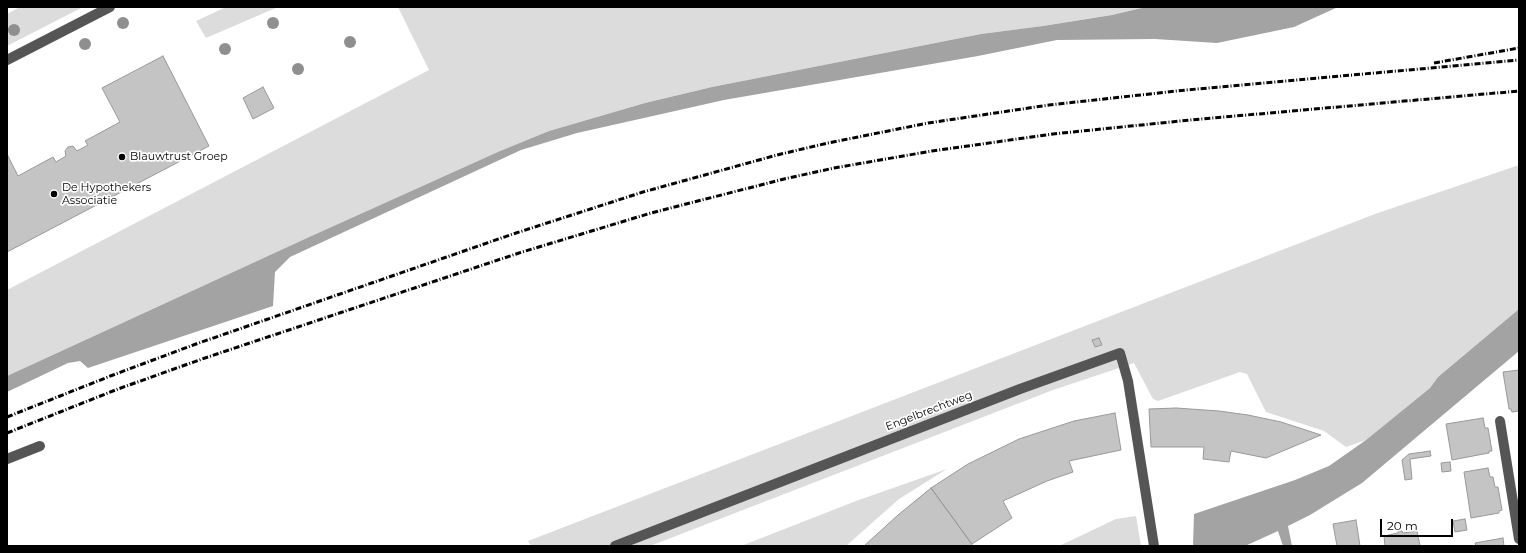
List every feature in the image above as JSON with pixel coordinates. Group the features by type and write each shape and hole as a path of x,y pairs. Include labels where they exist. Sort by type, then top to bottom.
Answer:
{"street":[{"path":"7,60 110,7"},
{"name":"Engelbrechtweg","path":"615,546 1020,389 1120,353 1128,381 1147,492 1154,546"},
{"path":"1500,421 1519,539"},
{"path":"7,459 40,446"}],"shaded area":[{"path":"20,7 83,7 7,46 7,14"},
{"path":"226,7 278,7 206,38 196,21"},
{"path":"398,7 1146,7 1112,15 981,34 712,87 645,103 549,131 500,151 307,238 7,376 7,290 429,70"},
{"path":"1146,7 1338,7 1294,27 1217,43 1155,39 1057,40 978,56 724,100 577,133 521,150 290,257 275,272 273,306 88,368 80,361 68,363 7,392 7,376 307,238 500,151 549,131 645,103 712,87 981,34 1112,15"},
{"path":"1519,165 1519,309 1438,377 1430,388 1366,440 1346,447 1324,431 1266,412 1247,374 1240,372 1158,401 1153,399 1134,363 1053,390 650,546 531,546 528,541 1375,214"},
{"path":"1519,309 1519,351 1362,483 1310,515 1288,526 1292,546 1283,546 1278,531 1245,546 1193,546 1194,514 1295,480 1329,466 1366,440 1430,388 1438,377"},
{"path":"947,469 899,499 846,546 741,546 856,501"},
{"path":"1136,516 1141,546 1059,546 1116,519"}],"building":[{"path":"163,56 209,146 7,252 7,154 18,176 53,157 56,162 66,156 65,151 68,147 73,146 77,151 88,145 85,141 120,122 102,88"},
{"path":"263,87 274,108 253,119 243,98"},
{"path":"1099,338 1102,345 1095,347 1092,340"},
{"path":"1519,370 1519,411 1512,412 1511,409 1509,409 1503,372"},
{"path":"1176,408 1248,415 1281,422 1321,435 1266,458 1231,451 1229,462 1203,459 1204,447 1151,447 1149,409"},
{"path":"1115,413 1121,450 1069,461 1073,472 1047,481 1003,501 1012,518 972,544 931,488 968,464 1019,439 1074,421"},
{"path":"1483,418 1485,428 1488,428 1492,451 1489,451 1489,453 1452,460 1446,424"},
{"path":"1430,451 1431,456 1410,459 1412,479 1405,480 1402,460 1409,454"},
{"path":"1450,462 1451,471 1442,472 1441,463"},
{"path":"1488,468 1490,477 1493,477 1495,487 1498,487 1502,510 1499,511 1499,513 1471,518 1464,472"},
{"path":"931,488 973,546 864,546 898,515"},
{"path":"1465,519 1467,530 1455,532 1453,521"},
{"path":"1356,520 1360,546 1337,546 1333,524"},
{"path":"1398,531 1402,531 1403,533 1417,531 1420,546 1385,546 1384,536 1398,533"},
{"path":"1503,538 1504,546 1476,546 1475,543"}],"railway":[{"path":"1434,63 1519,48"},
{"path":"7,417 196,344 510,235 643,192 777,155 928,123 1049,105 1186,90 1519,60"},
{"path":"7,433 118,389 202,359 519,253 651,213 784,179 834,168 932,151 1053,134 1190,120 1519,91"}],"place":[{"name":"Blauwtrust Groep","path":"122,157"},
{"name":"De Hypothekers Associatie","path":"54,194"}]}
